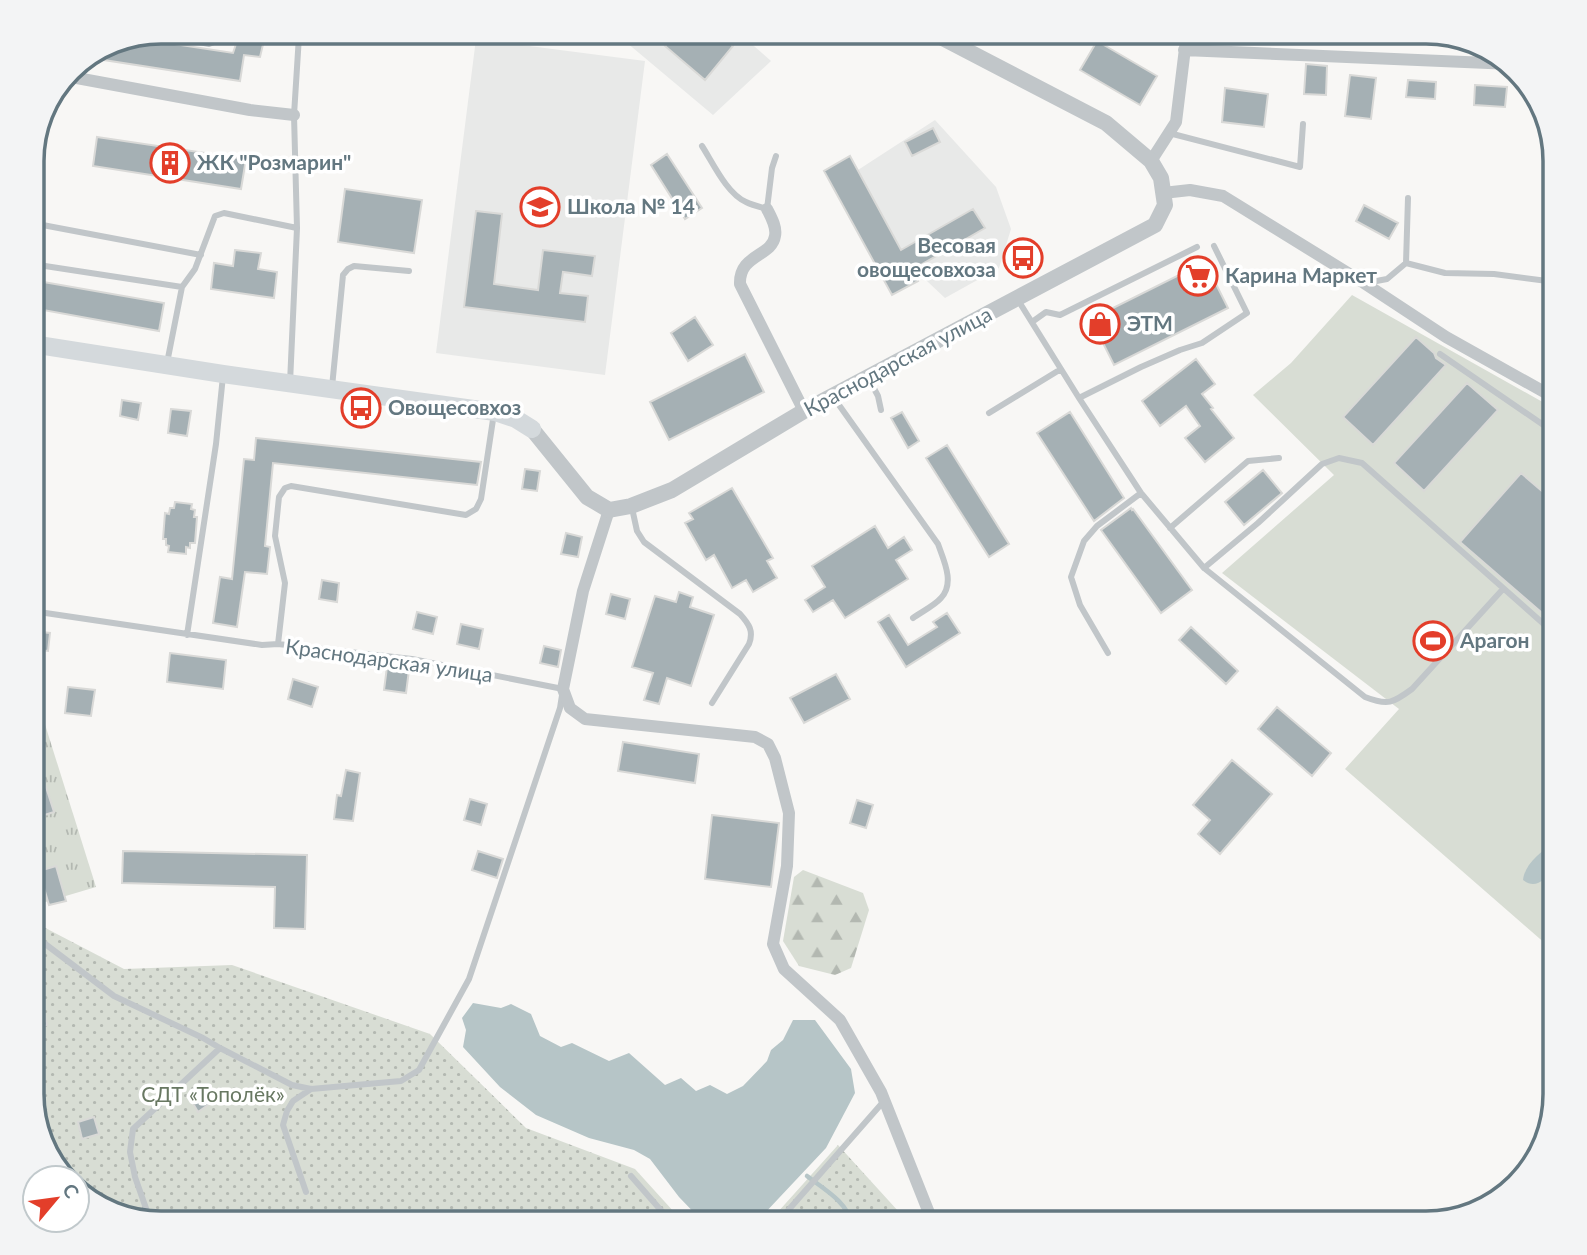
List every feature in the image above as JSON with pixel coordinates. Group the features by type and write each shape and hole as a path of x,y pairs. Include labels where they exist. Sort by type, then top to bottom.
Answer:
{"main road":[{"path":"44,346 495,412 516,419 532,429"}],"street":[{"path":"954,44 1106,123 1151,161 1161,178 1163,193 1190,190 1223,196 1446,337 1543,391"},
{"path":"1151,161 1176,122 1185,44"},
{"path":"1184,50 1491,63"},
{"path":"79,78 250,110 294,115"},
{"name":"Краснодарская улица","path":"609,510 631,506 672,490 804,411 1155,225 1165,205 1163,193"},
{"path":"767,209 774,224 774,241 744,267 740,274 740,284 804,411"},
{"path":"532,429 587,497 609,510 583,591 563,689 570,708 585,719 755,737 768,744 775,758 789,813 787,866 773,944 784,969 840,1020 885,1100 928,1211"}],"lane":[{"path":"290,383 297,229 294,115 298,44"},
{"path":"1169,133 1300,167 1303,124"},
{"path":"702,146 738,198 767,209 776,156"},
{"path":"1364,283 1387,279 1406,263 1408,198"},
{"path":"167,366 182,287 195,269 215,216 224,213 297,229"},
{"path":"44,225 201,255"},
{"path":"1079,398 1141,367 1202,343 1247,313 1214,246"},
{"path":"1032,321 1045,312 1060,315 1197,247"},
{"path":"1406,263 1445,274 1494,274 1543,280"},
{"path":"44,266 182,287"},
{"path":"332,389 343,275 354,267 409,271"},
{"path":"1017,298 1141,493 1204,568 1365,697 1381,704 1397,699 1412,689 1503,589"},
{"path":"1440,354 1543,424"},
{"path":"989,413 1061,369"},
{"path":"187,635 216,444 223,374"},
{"path":"868,377 878,396 881,410"},
{"path":"833,396 938,544 946,567 948,586 941,599 913,618"},
{"path":"278,644 285,583 275,536 279,497 285,488 291,486 466,514 476,509 481,499 495,412"},
{"path":"1170,528 1248,461 1279,458"},
{"path":"1204,568 1322,464 1339,458 1362,463 1543,623"},
{"path":"1108,653 1080,605 1071,577 1084,541 1097,526 1141,493"},
{"path":"631,506 644,542 740,614 751,629 752,638 749,644 712,702"},
{"name":"Краснодарская улица","path":"44,613 262,645 278,644 412,659 563,689"},
{"path":"44,943 114,996 203,1038 292,1085 311,1089 401,1081 419,1070 469,979 560,708 563,689"},
{"path":"147,1210 135,1177 130,1152 133,1129 220,1048"},
{"path":"306,1192 284,1125 287,1111 293,1101 311,1089"},
{"path":"787,1211 885,1100"},
{"path":"631,1176 662,1211"}],"shaded area":[{"name":"Школа № 14","path":"475,44 514,44 645,61 605,375 436,353"},
{"path":"628,44 752,44 771,61 713,115"},
{"path":"935,120 996,187 1011,229 999,268 945,298 861,219 841,181"},
{"path":"1543,851 1543,880 1536,884 1528,883 1523,880 1524,874"},
{"path":"473,1003 501,1008 511,1004 531,1014 540,1036 561,1047 572,1043 609,1061 629,1053 665,1085 681,1078 696,1091 710,1085 727,1094 743,1086 767,1061 771,1050 783,1040 793,1020 815,1020 851,1069 855,1093 826,1148 767,1211 692,1211 650,1159 634,1150 589,1138 536,1115 500,1087 463,1047 466,1030 462,1018"}],"green space":[{"name":"Арагон","path":"1352,295 1543,402 1543,942 1345,769 1399,709 1222,573 1334,475 1253,395 1291,363"},
{"path":"44,721 96,887 44,902"},
{"path":"803,870 863,893 869,910 851,968 835,975 799,966 783,941 794,877"},
{"name":"СДТ «Тополёк»","path":"44,927 124,969 232,965 430,1034 526,1128 635,1169 673,1211 160,1211 138,1209 116,1202 91,1188 91,1164 67,1164 48,1125 44,1102"},
{"path":"838,1145 898,1211 779,1211"}],"building":[{"path":"160,44 233,53 236,44 263,44 260,57 244,55 240,81 101,60 123,50"},
{"path":"730,44 733,46 705,80 665,46"},
{"path":"1095,44 1102,44 1157,76 1140,105 1080,70"},
{"path":"1306,64 1327,66 1326,95 1304,94"},
{"path":"1350,75 1376,78 1371,119 1345,116"},
{"path":"1408,80 1436,82 1435,99 1406,97"},
{"path":"1475,85 1507,87 1505,107 1474,105"},
{"path":"1225,88 1268,94 1264,127 1222,122"},
{"path":"933,128 940,142 912,156 905,142"},
{"name":"ЖК \"Розмарин\"","path":"97,137 246,159 241,189 93,166"},
{"path":"667,154 702,208 685,219 651,165"},
{"path":"850,156 901,250 973,209 985,228 912,270 918,281 892,295 824,171"},
{"path":"345,189 422,200 414,253 338,242"},
{"path":"1364,205 1398,223 1389,239 1356,221"},
{"path":"476,211 502,214 494,284 538,290 543,250 595,256 592,276 563,272 560,293 588,296 585,322 464,307"},
{"path":"235,250 261,253 258,269 277,272 274,298 211,289 214,263 233,266"},
{"path":"1205,262 1228,308 1114,365 1091,319"},
{"path":"44,282 164,303 159,331 44,310"},
{"path":"695,317 713,345 688,361 671,333"},
{"path":"1416,337 1446,365 1373,445 1343,417"},
{"path":"745,354 764,392 669,440 650,402"},
{"path":"1196,359 1215,384 1202,394 1234,438 1205,462 1185,438 1200,426 1186,406 1160,426 1142,401"},
{"path":"1467,383 1498,410 1424,491 1394,463"},
{"path":"122,400 141,403 138,420 120,416"},
{"path":"171,409 191,411 187,436 168,433"},
{"path":"902,412 919,441 908,448 891,418"},
{"path":"1070,412 1124,498 1094,521 1037,433"},
{"path":"256,438 481,462 477,485 273,463 265,546 270,547 267,574 245,572 237,627 213,623 220,577 232,579 244,459 254,460"},
{"path":"947,445 1009,544 989,557 926,458"},
{"path":"525,469 540,471 537,491 522,489"},
{"path":"1263,470 1282,493 1244,525 1225,502"},
{"path":"1521,473 1543,492 1543,614 1460,542"},
{"path":"732,488 773,558 767,561 777,578 753,592 746,580 732,588 714,555 706,560 685,523 693,519 689,513"},
{"path":"175,502 192,504 194,517 197,517 195,543 190,543 190,548 186,547 186,554 168,552 169,546 166,545 166,539 163,539 165,513 169,514"},
{"path":"1131,508 1192,590 1161,613 1101,530"},
{"path":"875,526 888,548 904,537 912,550 896,560 908,579 845,618 833,600 813,612 805,600 825,587 812,566"},
{"path":"566,533 582,537 578,557 561,554"},
{"path":"322,580 339,583 337,602 319,599"},
{"path":"679,592 693,597 690,607 714,615 691,686 667,678 659,704 644,700 653,673 632,667 655,596 676,602"},
{"path":"611,594 630,599 625,619 606,614"},
{"path":"417,612 437,617 433,634 413,629"},
{"path":"947,613 960,633 906,667 878,622 889,615 908,645 937,627 933,622"},
{"path":"461,624 483,629 479,649 457,644"},
{"path":"1191,627 1238,671 1226,684 1179,640"},
{"path":"44,632 50,633 48,651 44,650"},
{"path":"544,646 561,650 558,667 540,663"},
{"path":"170,653 226,660 223,689 167,682"},
{"path":"387,667 409,670 406,693 384,690"},
{"path":"836,674 850,699 804,723 790,698"},
{"path":"293,679 318,687 312,707 288,699"},
{"path":"68,687 95,690 91,716 65,713"},
{"path":"1277,707 1331,753 1312,776 1258,729"},
{"path":"623,742 699,754 695,783 618,771"},
{"path":"1232,760 1272,794 1220,854 1198,834 1210,820 1193,805"},
{"path":"346,770 360,773 353,821 334,819 337,795 341,796"},
{"path":"46,787 54,812 44,815"},
{"path":"470,799 487,804 481,825 464,820"},
{"path":"857,800 873,805 866,828 850,823"},
{"path":"712,815 779,823 771,887 705,879"},
{"path":"123,851 307,855 305,929 274,928 275,887 122,883"},
{"path":"478,851 503,859 497,878 472,870"},
{"path":"56,866 66,901 49,905 44,888 44,870"},
{"path":"208,1089 215,1100 198,1112 191,1100"},
{"path":"94,1117 99,1134 82,1139 78,1122"}],"waterway":[{"path":"807,1176 840,1202 847,1211"}],"place":[{"name":"ЖК \"Розмарин\"","path":"170,163"},
{"name":"Школа № 14","path":"540,207"},
{"name":"Весовая овощесовхоза","path":"1023,258"},
{"name":"Карина Маркет","path":"1198,276"},
{"name":"ЭТМ","path":"1100,324"},
{"name":"Овощесовхоз","path":"361,408"},
{"name":"Арагон","path":"1433,641"}]}
